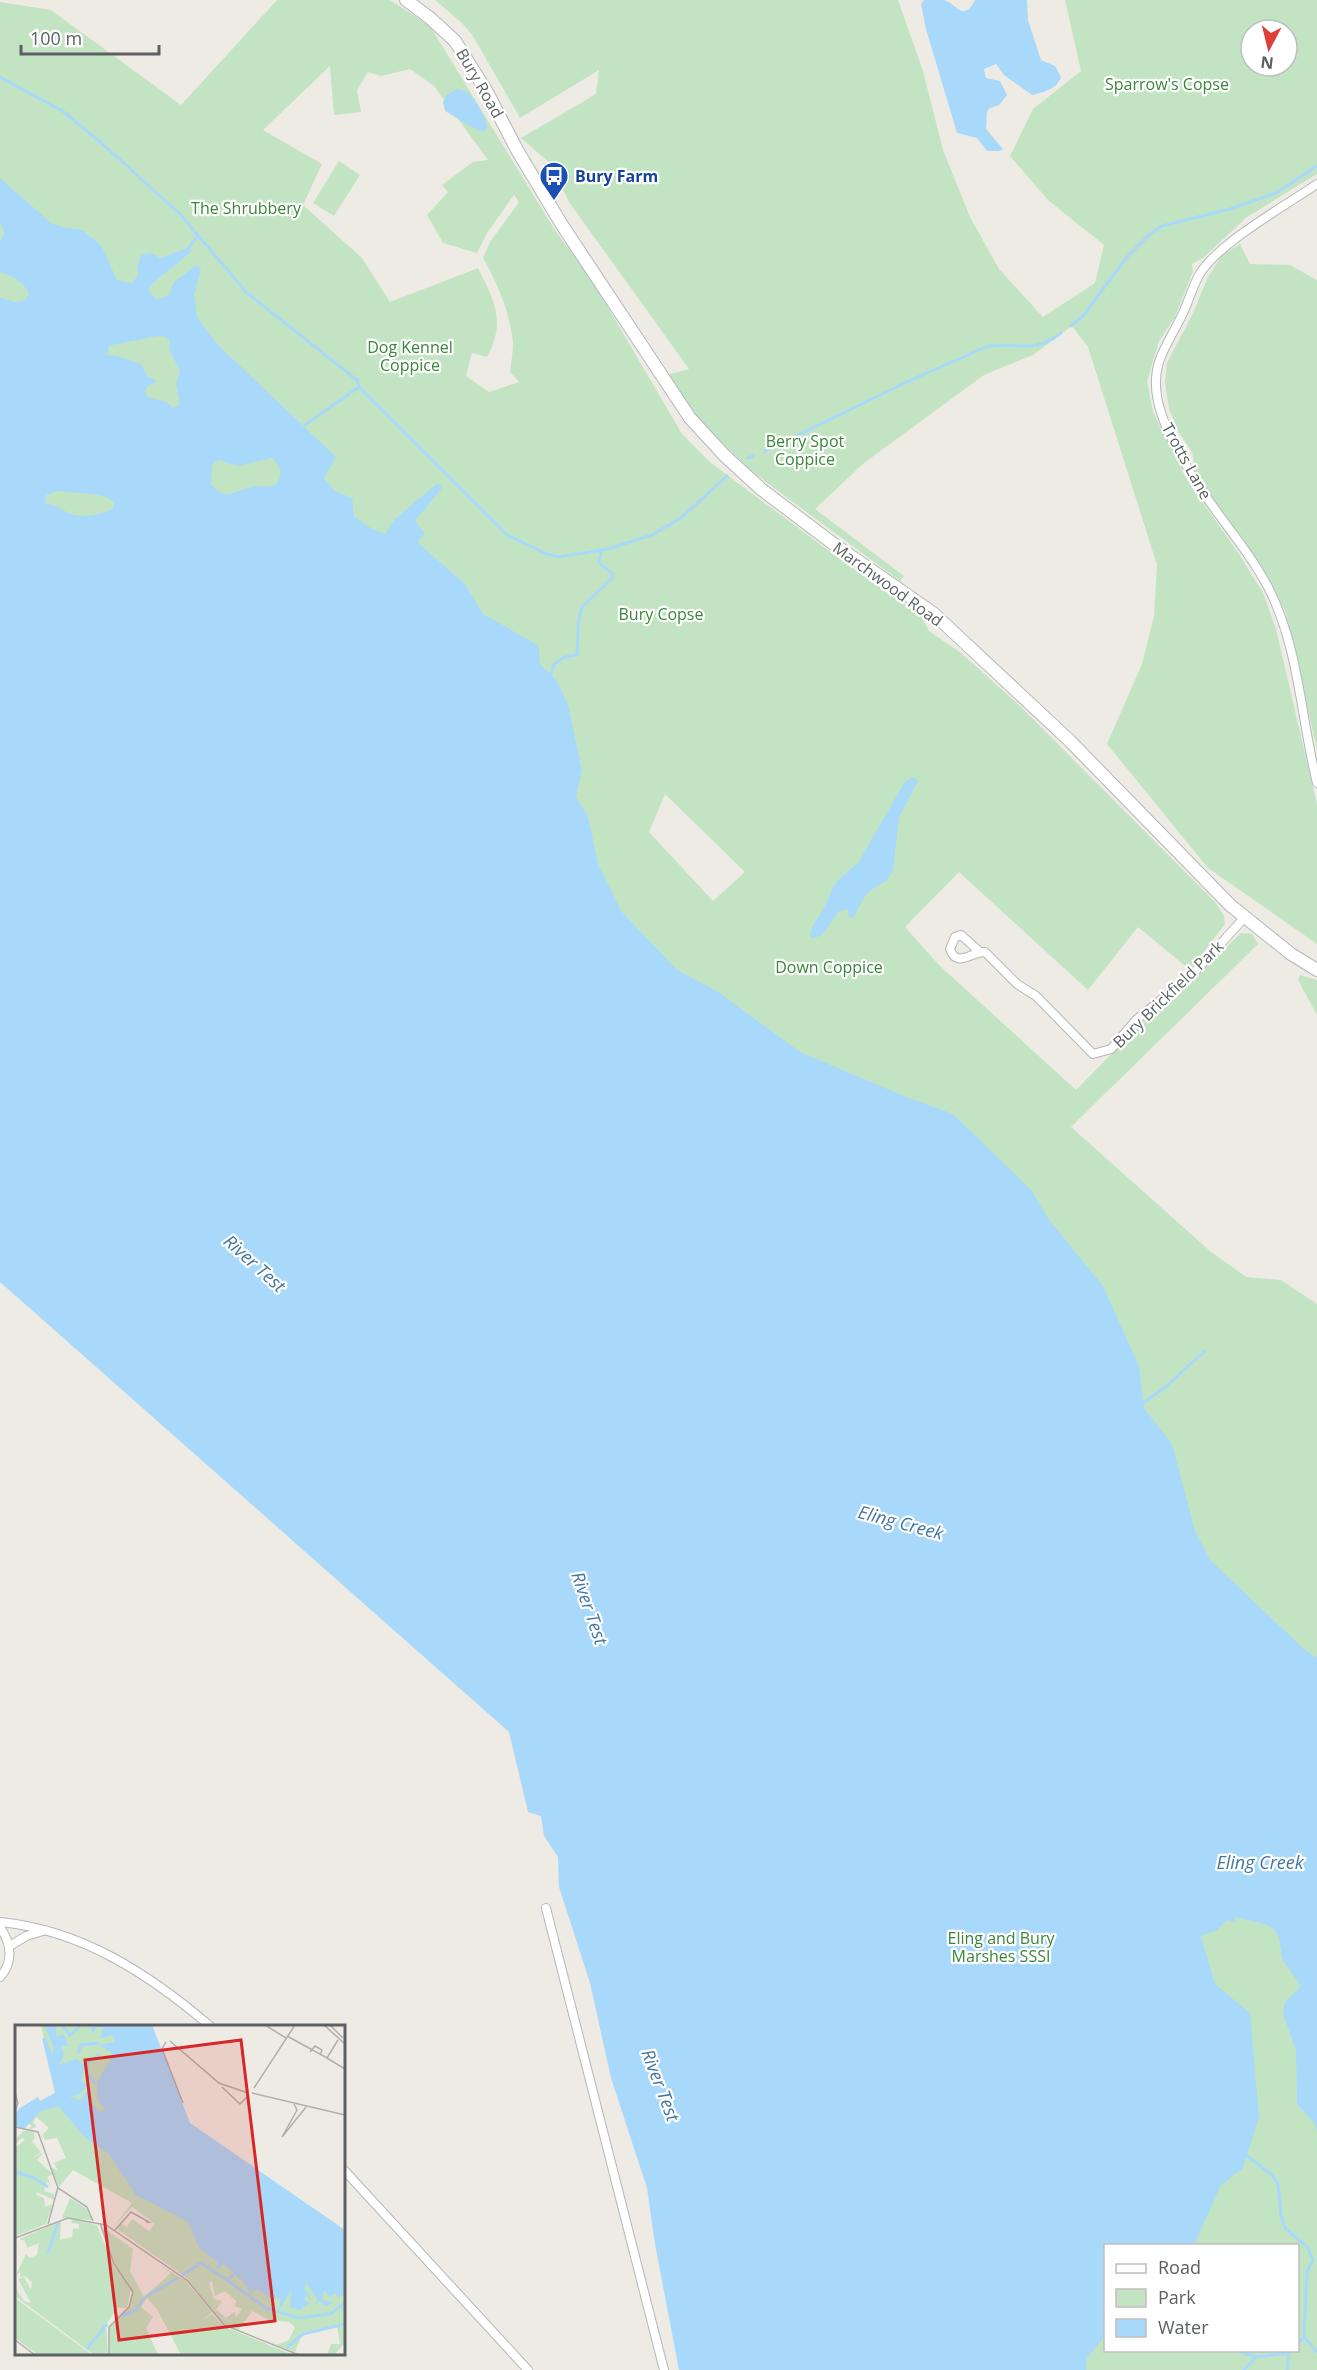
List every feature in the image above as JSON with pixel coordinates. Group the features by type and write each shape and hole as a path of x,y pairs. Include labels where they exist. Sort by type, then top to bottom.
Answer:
{"street":[{"name":"Bury Road","path":"406,0 455,41 488,92 517,150"},
{"name":"Marchwood Road","path":"517,150 562,225 659,373 690,418 725,456 788,510 933,613 1070,741 1205,882 1291,954 1317,970"},
{"name":"Trotts Lane","path":"1317,184 1223,248 1207,264 1199,275 1180,320 1165,346 1155,379 1160,407 1169,433 1213,508 1260,574 1275,603 1286,635 1317,783"},
{"name":"Bury Brickfield Park","path":"980,952 986,952 1017,984 1036,996 1093,1054 1111,1049 1136,1020 1193,974 1245,917"},
{"path":"546,1908 664,2370"},
{"path":"0,1922 30,1925 95,1947 171,1993 209,2025"},
{"path":"0,1927 10,1946 8,1965 0,1977"},
{"path":"10,1946 26,1936 43,1931"},
{"path":"345,2171 528,2370"}],"green space":[{"name":"Eling and Bury Marshes SSSI","path":"277,0 390,0 430,26 556,232 589,275 682,434 711,463 922,617 929,631 961,653 1020,706 1216,903 1224,916 1225,924 1190,970 1138,927 1088,990 959,872 905,927 939,965 1076,1090 1153,1012 1191,981 1241,933 1252,934 1258,944 1071,1127 1210,1251 1246,1277 1281,1280 1317,1304 1317,2370 837,2370 0,582 0,2 51,10 181,105","holes":["330,66 334,115 361,112 357,90 368,72 381,76 410,69 434,86 488,160 473,162 442,185 448,192 427,215 443,243 477,253 487,233 514,195 519,202 490,242 483,258 494,278 506,310 513,343 510,372 519,382 489,392 466,376 472,353 487,357 496,333 496,312 478,268 390,302 362,258 303,205 322,164 263,130","665,794 745,872 713,901 649,832"]},
{"path":"435,0 898,0 923,71 943,150 970,217 999,269 1043,317 1095,283 1104,245 1049,201 1010,156 1033,109 1081,71 1065,0 1317,0 1317,174 1247,217 1204,257 1192,264 1193,271 1175,317 1159,341 1147,382 1153,412 1186,478 1263,593 1276,629 1317,805 1317,944 1208,868 1107,744 1142,664 1154,616 1157,565 1088,347 1072,326 1033,355 984,375 864,463 815,509 904,576 900,581 751,471 701,422 667,375 689,369 569,202 551,164 521,138 596,94 599,70 520,118 473,36 461,22"},
{"path":"339,161 360,175 334,216 313,203"},
{"path":"1240,244 1250,264 1290,265 1317,280 1317,749 1286,613 1275,590 1196,475 1192,452 1179,433 1169,409 1165,382 1167,363 1193,313 1207,279 1222,255"},
{"path":"1300,975 1317,980 1317,1015 1298,980"}],"water":[{"path":"924,0 944,0 963,11 971,7 975,0 1027,0 1028,20 1041,60 1055,66 1061,77 1053,87 1032,95 1004,75 996,64 984,69 986,78 1000,81 1007,95 999,105 987,111 986,129 1003,149 987,151 977,138 957,133 926,29 921,4"},
{"path":"457,89 472,97 483,114 487,126 484,132 445,111 443,102 447,95"},
{"path":"0,178 51,223 82,230 101,245 117,280 131,283 138,276 141,255 151,253 160,258 187,248 192,251 153,283 149,289 151,295 157,299 168,296 174,282 195,266 201,268 194,295 197,317 218,345 336,457 324,478 335,491 352,498 354,516 369,527 385,534 395,519 438,483 442,488 415,521 425,534 417,542 465,584 483,614 536,644 539,649 540,664 557,681 568,705 582,770 576,797 588,816 598,864 621,911 677,970 717,991 800,1052 953,1114 1031,1190 1050,1221 1103,1286 1139,1366 1144,1408 1172,1444 1195,1531 1210,1560 1304,1649 1317,1658 1317,2132 1315,2124 1297,2104 1296,2051 1283,2013 1285,2002 1301,1986 1282,1959 1279,1938 1274,1929 1264,1924 1235,1917 1235,1922 1227,1920 1217,1930 1201,1936 1215,1984 1250,2013 1259,2117 1243,2168 1221,2185 1194,2244 1104,2244 1104,2337 1087,2358 1086,2370 679,2370 655,2244 647,2188 611,2078 590,1983 559,1887 558,1857 544,1836 541,1816 528,1812 509,1732 0,1282 0,298 16,302 25,300 29,294 21,283 0,272 0,242 4,233 0,221","holes":["158,336 166,337 180,371 176,384 180,404 173,408 167,402 147,397 145,391 148,386 156,382 155,379 148,377 141,364 107,355 109,346","272,458 278,465 280,474 275,485 251,487 225,494 211,484 212,465 218,460 238,466","58,491 105,497 114,503 113,508 87,516 71,514 45,504 46,495"]},
{"path":"911,778 916,778 918,781 899,817 893,871 886,881 865,896 853,918 849,917 848,909 839,911 821,936 811,938 812,927 823,910 833,887 858,863 904,783"}],"waterway":[{"path":"0,77 64,112 105,146 181,215 246,292 357,380 359,387"},
{"path":"1071,326 1083,316 1126,258 1151,233 1162,226 1230,209 1276,193 1317,166"},
{"path":"188,249 198,235"},
{"path":"765,451 911,380 986,347 1032,346 1051,340 1061,333"},
{"path":"305,425 359,387 507,535 547,554 559,557 608,549 652,535 681,518 727,476"},
{"path":"748,458 753,456"},
{"path":"550,678 554,664 565,657 577,655 578,624 582,607 612,578 613,574 599,563 601,551"},
{"path":"1143,1403 1164,1388 1205,1351"},
{"path":"1247,2156 1272,2175 1278,2184 1281,2215 1285,2228 1308,2248 1313,2260 1307,2272 1304,2337 1299,2343"},
{"path":"1304,2337 1317,2352"},
{"path":"1240,2352 1256,2357 1290,2352"},
{"path":"1287,2370 1289,2354"},
{"path":"1244,2370 1256,2357"}],"place":[{"name":"Bury Farm","path":"554,202"}],"park label":[{"name":"Sparrow's Copse","path":"1167,84"},
{"name":"The Shrubbery","path":"246,208"},
{"name":"Dog Kennel Coppice","path":"410,356"},
{"name":"Berry Spot Coppice","path":"805,450"},
{"name":"Bury Copse","path":"661,614"},
{"name":"Down Coppice","path":"829,967"}],"water label":[{"name":"River Test","path":"255,1263"},
{"name":"Eling Creek","path":"901,1522"},
{"name":"River Test","path":"590,1608"},
{"name":"Eling Creek","path":"1260,1862"},
{"name":"River Test","path":"661,2085"}]}
